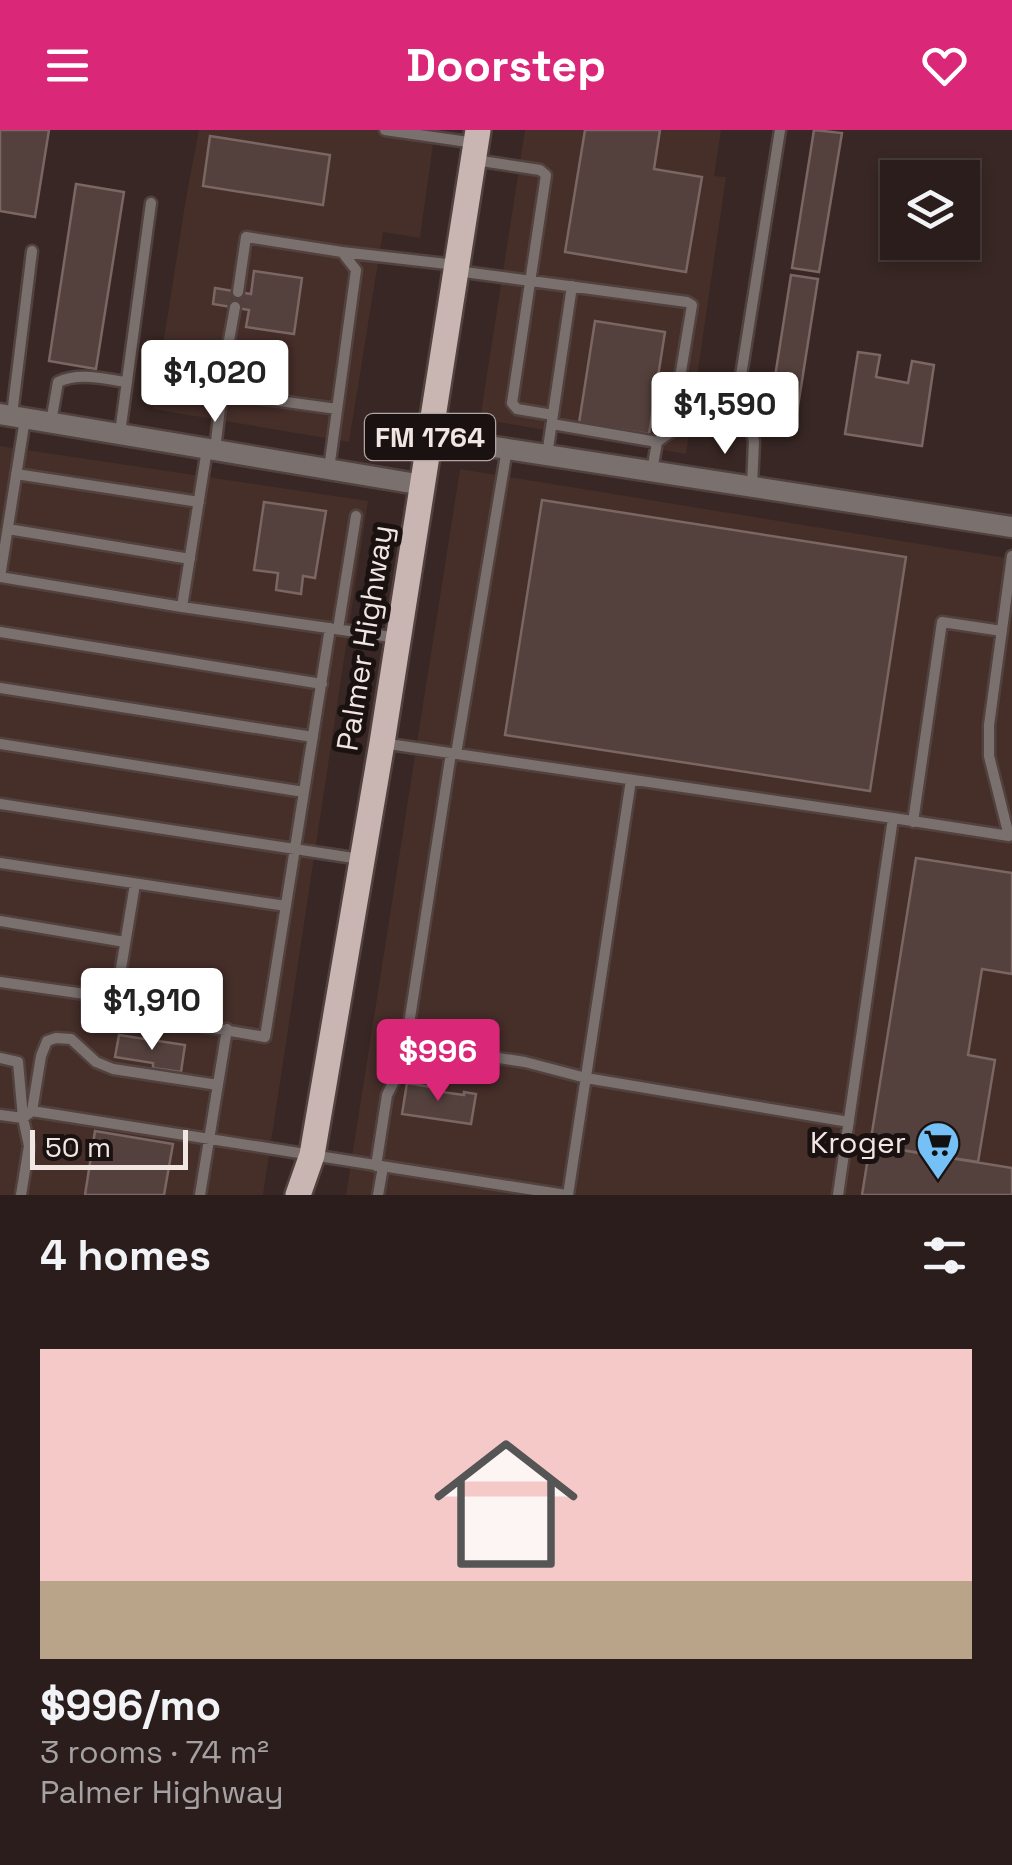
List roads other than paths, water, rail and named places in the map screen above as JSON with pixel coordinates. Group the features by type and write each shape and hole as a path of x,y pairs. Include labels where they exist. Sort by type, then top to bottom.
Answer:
{"main road":[{"name":"Palmer Highway","path":"298,1195 312,1155 382,743 476,144"},
{"name":"Palmer Highway","path":"312,1155 317,1195"}],"street":[{"path":"12,416 423,484"},
{"path":"430,436 1012,528"}],"lane":[{"path":"238,292 246,238 530,280 687,302 692,304 671,432 656,442 518,410 512,403 530,280 544,172 476,144 385,130"},
{"path":"752,487 754,441 739,388 780,130"},
{"path":"120,434 151,203"},
{"path":"32,250 12,416 16,474 0,577 398,638"},
{"path":"329,469 356,270 342,252"},
{"path":"547,455 572,286"},
{"path":"182,607 235,308"},
{"path":"50,423 58,382 82,376 127,382"},
{"path":"222,393 337,410"},
{"path":"652,471 656,442"},
{"path":"378,1195 386,1096 402,1063 406,1044 507,449"},
{"path":"16,474 199,502"},
{"path":"0,982 99,996 131,1014 265,1036 322,684 356,516"},
{"path":"8,529 190,559"},
{"path":"382,743 1011,838 989,756 989,725 1012,556"},
{"path":"913,822 942,622 1002,631"},
{"path":"0,632 322,684"},
{"path":"0,688 313,737"},
{"path":"0,744 304,792"},
{"path":"0,1115 28,1115 209,1139 567,1195 631,780"},
{"path":"0,804 362,860"},
{"path":"838,1195 894,818"},
{"path":"0,863 286,906"},
{"path":"115,1005 135,884"},
{"path":"0,920 125,942"},
{"path":"200,1195 227,1029"},
{"path":"28,1115 46,1041 56,1038 71,1038 96,1062 113,1068 218,1086"},
{"path":"406,1044 849,1122"},
{"path":"0,1058 18,1062 28,1115 29,1146 21,1195"},
{"path":"456,1195 458,1178"}],"place":[{"name":"Kroger","path":"938,1181"}]}
